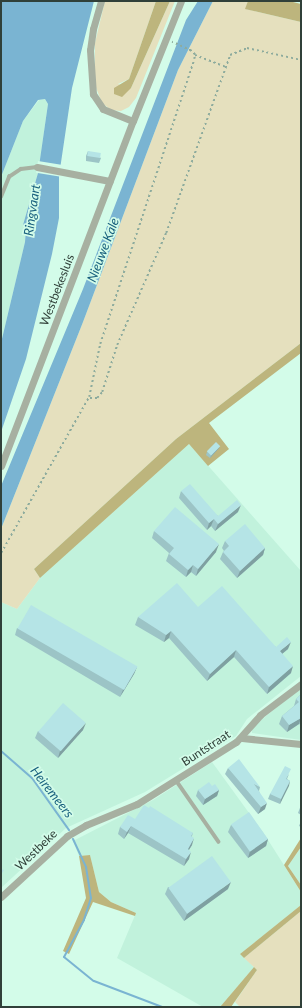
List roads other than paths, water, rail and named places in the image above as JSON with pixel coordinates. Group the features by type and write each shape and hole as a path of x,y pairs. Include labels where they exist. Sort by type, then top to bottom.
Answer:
{"street":[{"path":"101,1 93,28 90,50 93,94 103,109 132,121"},
{"name":"Westbekesluis","path":"1,466 132,121 181,1"},
{"path":"37,167 110,181"},
{"name":"Buntstraat","path":"154,793 242,738 260,715 301,684"},
{"path":"242,738 301,744"},
{"name":"Westbeke","path":"1,897 67,836 154,793"}],"lane":[{"path":"1,196 9,177 21,169 37,167"},
{"path":"176,780 218,842"}],"water":[{"name":"Ringvaart","path":"1,1 94,1 72,88 59,176 59,218 52,254 26,359 1,432 1,343 25,242 26,228 23,225 38,173 48,104 45,99 38,100 23,121 1,177"},
{"name":"Nieuwe Kale","path":"198,1 213,1 178,70 83,322 1,529 1,486 83,289 186,20"}],"waterway":[{"name":"Heiremeers","path":"1,751 32,778 69,830"},
{"name":"Heiremeers","path":"73,839 86,867 91,898 84,920 64,957 94,981 162,1007"}]}
